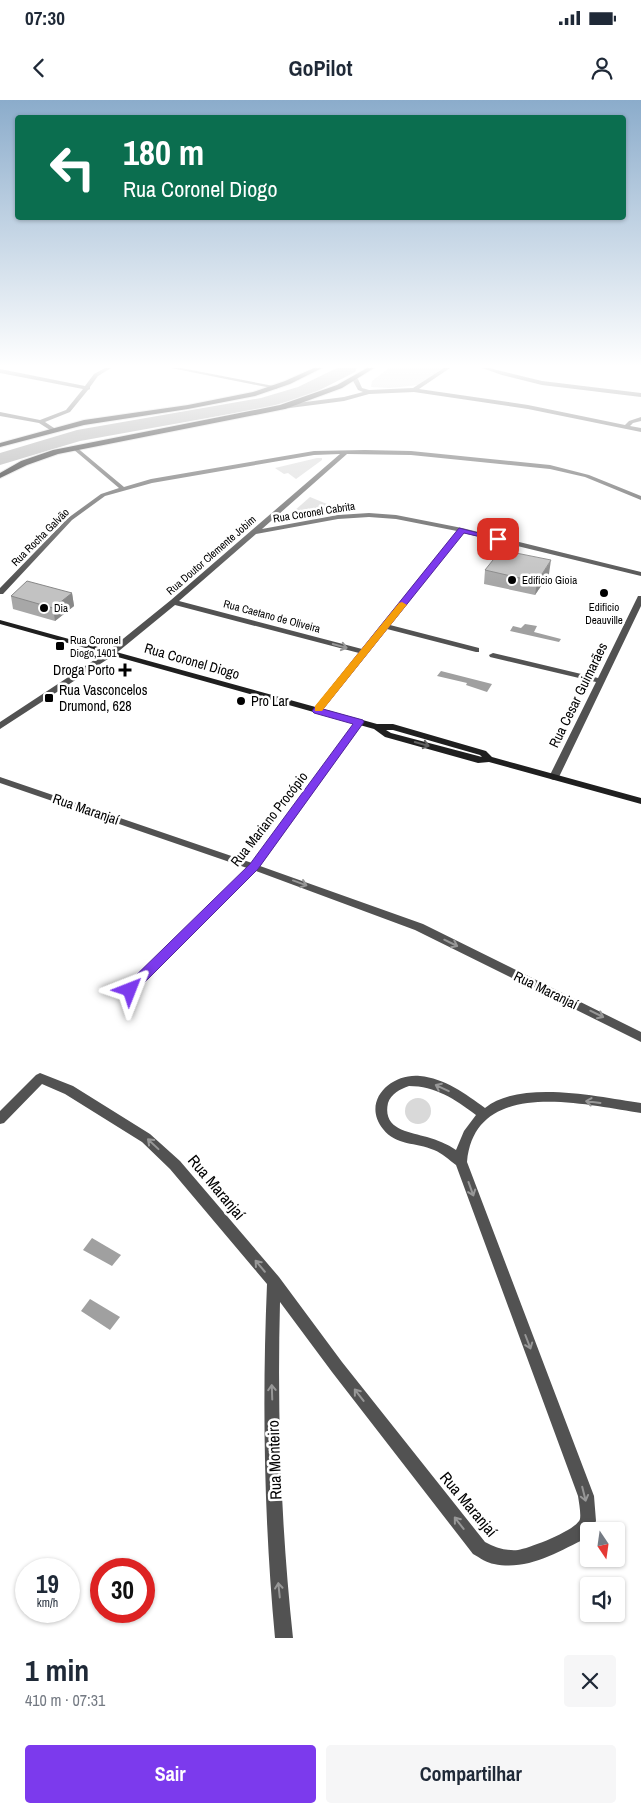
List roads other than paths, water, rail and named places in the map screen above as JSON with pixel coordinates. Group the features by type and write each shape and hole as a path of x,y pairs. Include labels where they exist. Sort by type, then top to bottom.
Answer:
{"main road":[{"path":"0,445 17,440"},
{"path":"0,476 24,463 75,448 117,440"}],"street":[{"path":"75,448 122,488"},
{"name":"Rua Doutor Clemente Jobim","path":"0,726 111,653 174,602 346,452"},
{"name":"Rua Rocha Galvão","path":"0,592 70,519 103,495 122,488 181,475 314,453 412,454 550,467 587,476 640,496"},
{"name":"Rua Coronel Cabrita","path":"254,532 338,517 369,515 412,519 641,574"},
{"path":"317,711 462,530"},
{"name":"Rua Cesar Guimarães","path":"554,777 641,598"},
{"name":"Rua Caetano de Oliveira","path":"174,602 364,652"},
{"name":"Rua Coronel Diogo","path":"0,622 360,722 377,727 388,735 472,759 489,759 641,801"},
{"path":"385,626 476,650"},
{"path":"493,655 600,681"},
{"name":"Rua Mariano Procópio","path":"130,990 254,866 360,722"},
{"name":"Rua Maranjaí","path":"0,780 254,866 419,927 641,1037"},
{"name":"Rua Maranjaí","path":"0,1118 40,1078 69,1090 146,1138 176,1164 274,1282 337,1367 479,1548 493,1556 518,1558 542,1551 581,1532 588,1520 586,1496 462,1162 462,1146 465,1138 484,1114 502,1102 547,1096 641,1108"},
{"path":"462,1162 435,1144 400,1136 392,1131 382,1114 385,1094 394,1086 421,1081 449,1091 484,1114"},
{"name":"Rua Monteiro","path":"274,1282 272,1386 277,1570 284,1638"}],"waterway":[{"path":"0,459 64,440"}],"place":[{"name":"Edificio Gioia","path":"512,580"},
{"name":"Edificio Deauville","path":"604,593"},
{"name":"Dia","path":"44,608"},
{"name":"Rua Coronel Diogo,1401","path":"60,646"},
{"name":"Droga Porto","path":"125,670"},
{"name":"Rua Vasconcelos Drumond, 628","path":"49,698"},
{"name":"Pro Lar","path":"241,701"}]}
